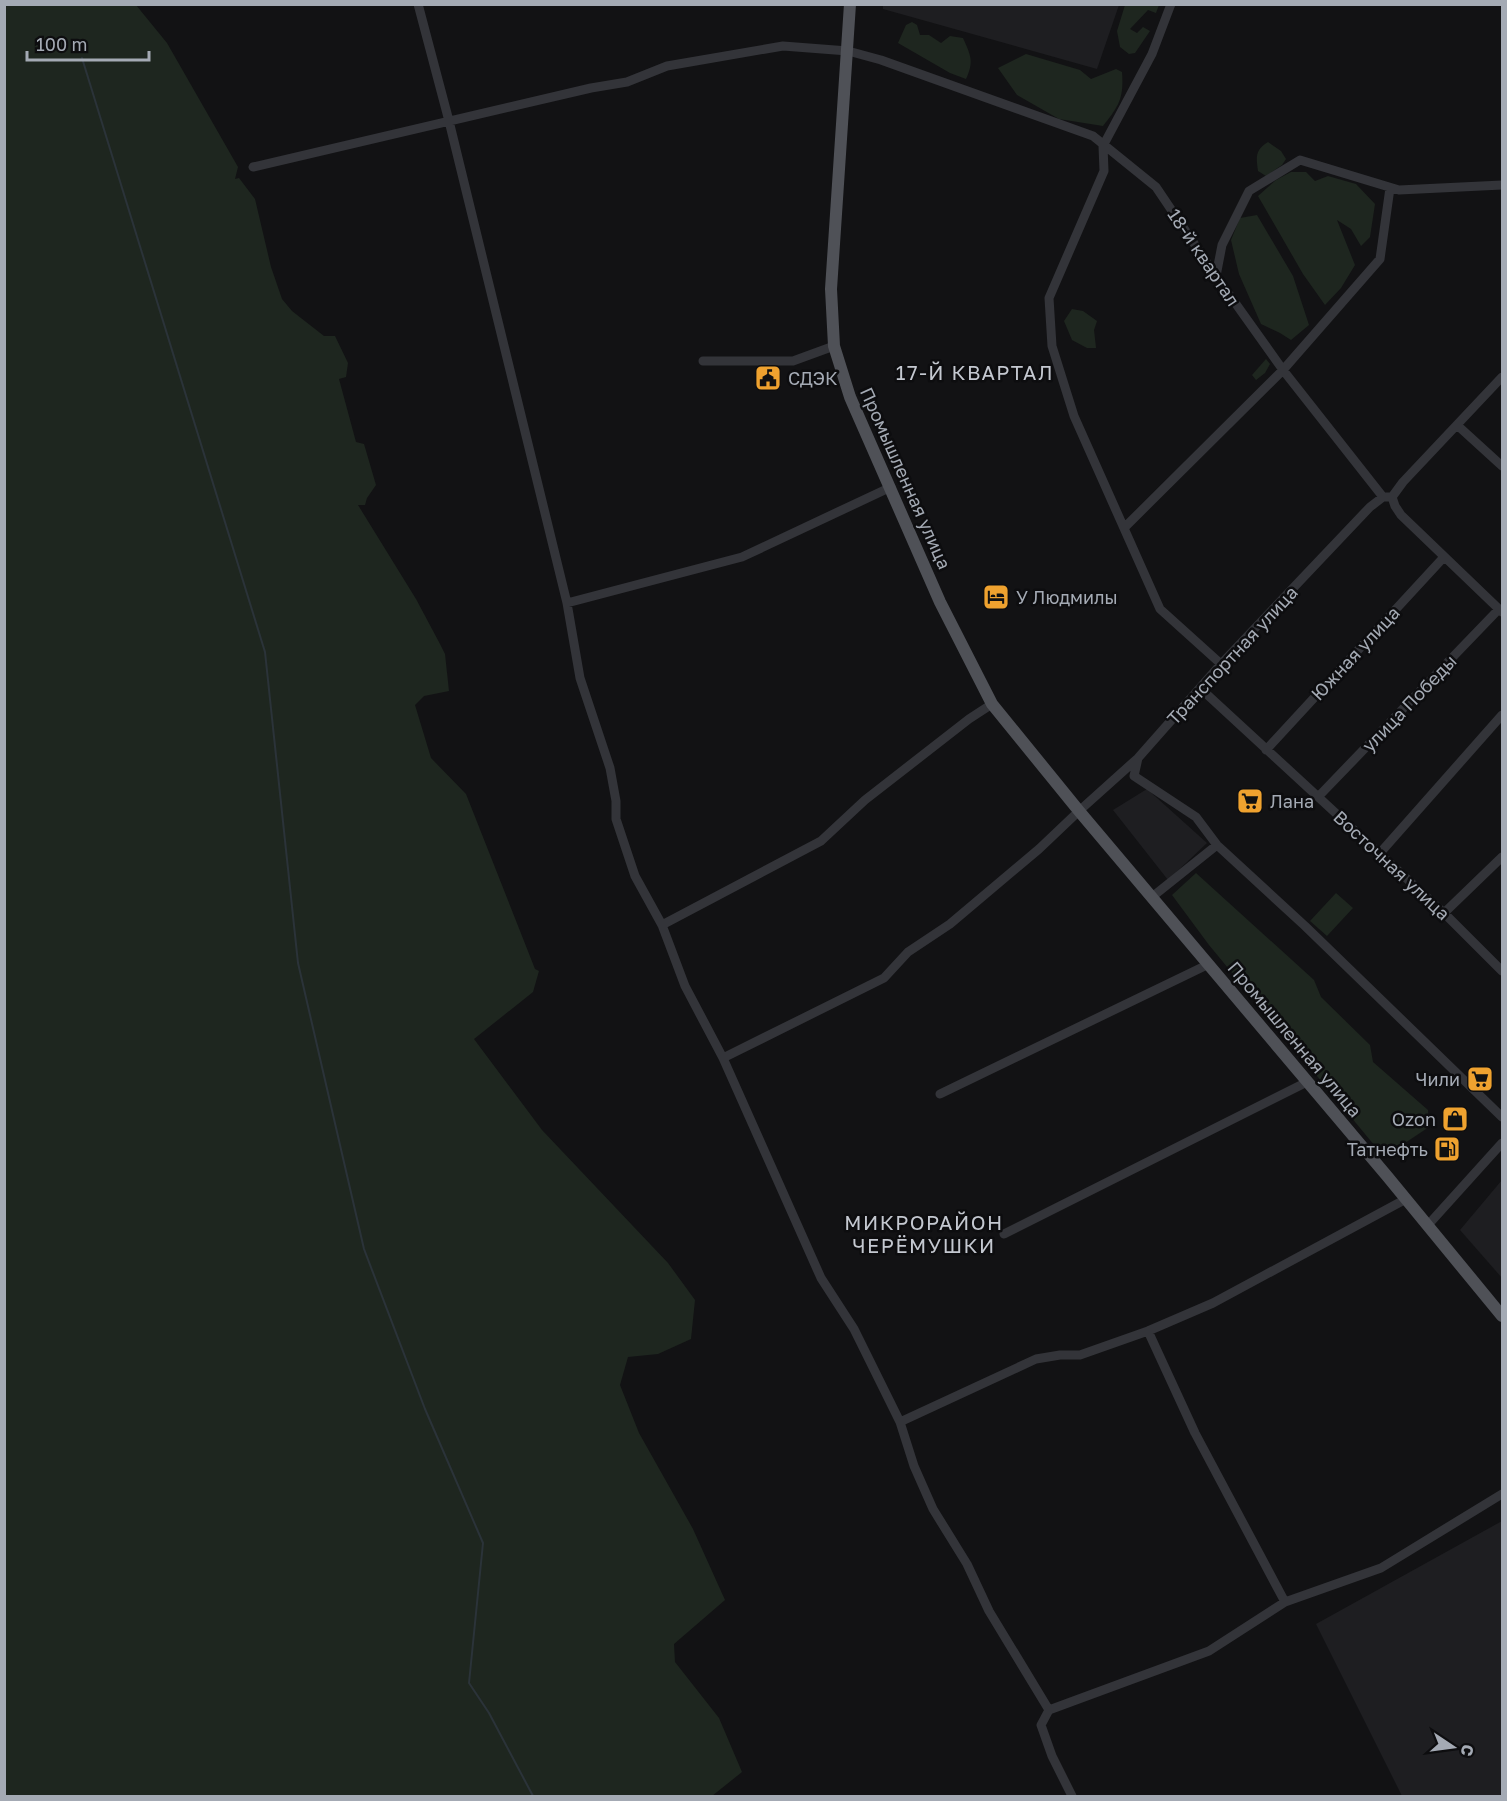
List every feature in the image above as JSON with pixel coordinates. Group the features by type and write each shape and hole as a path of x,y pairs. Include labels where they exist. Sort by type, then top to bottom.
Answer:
{"main road":[{"name":"Промышленная улица","path":"850,4 831,289 834,346 848,391 940,602 992,704 1503,1316"}],"street":[{"path":"418,4 449,121 567,603 580,678 610,768 616,801 615,819 635,876 662,925 685,986 723,1058 821,1278 854,1329 900,1422 914,1466 933,1509 967,1564 989,1611 1048,1710"},
{"path":"1171,4 1152,54 1103,146 1104,171 1049,298 1052,346 1074,416 1160,609 1221,664"},
{"name":"18-й квартал","path":"253,166 591,88 627,82 666,66 783,45 848,51 881,60 1094,136 1103,146 1156,187 1283,370 1401,515 1501,610"},
{"path":"1216,276 1222,245 1249,191 1300,160 1399,190 1503,185"},
{"path":"1124,528 1283,370 1380,259 1390,188"},
{"path":"703,361 792,361 834,346"},
{"name":"Транспортная улица","path":"723,1058 884,978 908,952 950,924 1040,849 1138,758 1221,664 1370,507 1388,497 1503,377"},
{"path":"1456,425 1503,466"},
{"path":"567,603 742,557 891,488"},
{"name":"Южная улица","path":"1266,750 1444,556"},
{"name":"улица Победы","path":"1318,797 1501,610"},
{"name":"Восточная улица","path":"1200,688 1380,853 1503,971"},
{"path":"662,925 820,841 865,800 969,719 992,704"},
{"path":"1380,853 1503,714"},
{"path":"1138,758 1134,776 1196,817 1217,845 1305,926 1503,1117"},
{"path":"1152,897 1217,845"},
{"path":"1444,913 1500,864"},
{"path":"940,1094 1209,964"},
{"path":"1004,1234 1308,1082"},
{"path":"1428,1225 1503,1143"},
{"path":"900,1422 1036,1359 1080,1354 1148,1331 1213,1303 1406,1199"},
{"path":"1148,1331 1195,1433 1285,1602"},
{"path":"1072,1797 1052,1756 1041,1725 1048,1710 1209,1651 1285,1602 1381,1568 1503,1494"}],"shaded area":[{"path":"5,4 136,5 167,43 238,167 235,179 239,178 255,199 271,267 282,299 292,311 324,336 335,336 348,363 346,377 339,379 356,442 364,444 376,485 365,505 358,505 416,599 445,654 449,691 424,696 415,705 431,758 466,794 535,969 539,971 533,992 474,1039 542,1130 668,1263 695,1300 691,1339 658,1354 628,1357 620,1385 639,1433 693,1529 725,1600 674,1644 675,1662 719,1718 742,1772 712,1796 5,1796"},
{"path":"883,4 1119,5 1097,69 883,9"},
{"path":"1125,5 1159,5 1156,13 1148,10 1130,29 1137,33 1143,27 1150,31 1135,53 1129,54 1120,47 1117,31"},
{"path":"912,22 917,25 920,35 929,35 941,43 950,36 963,38 970,59 966,79 950,73 898,43 906,25"},
{"path":"1026,54 1080,70 1091,79 1116,69 1122,72 1119,101 1103,126 1059,119 1017,95 998,68"},
{"path":"1268,142 1281,151 1286,159 1282,165 1266,176 1258,171 1257,158 1261,148"},
{"path":"1291,172 1306,172 1315,181 1328,176 1356,184 1375,204 1370,237 1361,246 1351,229 1337,220 1355,265 1341,288 1325,305 1303,274 1258,196 1276,180"},
{"path":"1257,215 1293,276 1309,325 1291,340 1261,324 1239,274 1231,240 1240,218"},
{"path":"1072,309 1083,311 1097,321 1094,330 1096,348 1087,348 1072,340 1064,321"},
{"path":"1266,359 1270,364 1265,373 1256,380 1252,375"},
{"path":"1147,789 1207,843 1168,880 1113,810"},
{"path":"1196,873 1314,980 1321,997 1370,1045 1373,1062 1428,1110 1429,1127 1384,1157 1209,945 1172,895"},
{"path":"1336,893 1353,908 1327,936 1310,921"},
{"path":"1502,1180 1502,1278 1460,1230"},
{"path":"1502,1521 1502,1796 1402,1796 1316,1624"}],"waterway":[{"path":"82,58 265,652 298,963 364,1249 425,1409 483,1543 469,1683 489,1713 533,1796"}],"place":[{"name":"СДЭК","path":"768,378"},
{"name":"У Людмилы","path":"996,597"},
{"name":"Лана","path":"1250,801"},
{"name":"Чили","path":"1480,1079"},
{"name":"Ozon","path":"1455,1119"},
{"name":"Татнефть","path":"1447,1149"}],"district":[{"name":"17-Й КВАРТАЛ","path":"975,372"},
{"name":"МИКРОРАЙОН ЧЕРЁМУШКИ","path":"924,1234"}]}
